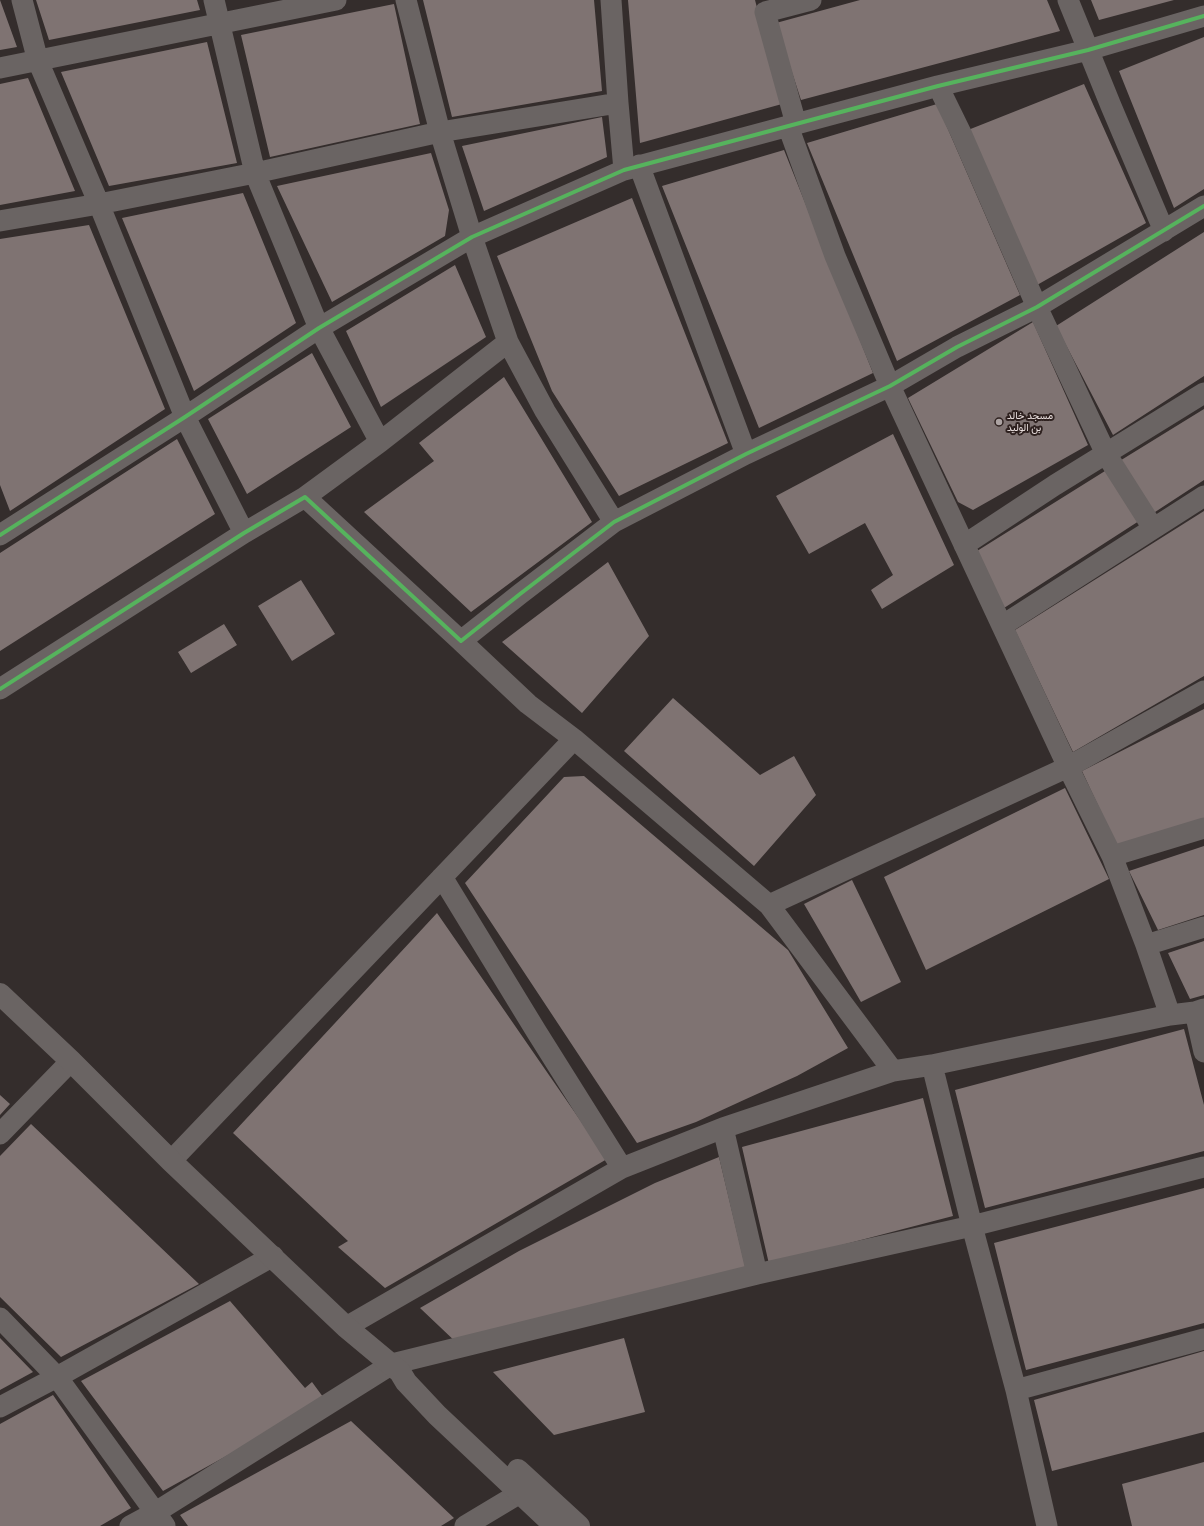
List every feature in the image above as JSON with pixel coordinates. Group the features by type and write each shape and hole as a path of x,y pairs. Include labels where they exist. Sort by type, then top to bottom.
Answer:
{"street":[{"path":"22,0 38,61 99,204 185,417 244,533"},
{"path":"214,0 255,173 319,328 380,442"},
{"path":"0,68 336,0"},
{"path":"406,0 440,132 472,237 508,342 545,411 614,522"},
{"path":"611,0 618,103 632,167 746,454"},
{"path":"811,0 765,12 792,125 834,256 890,386 1003,625 1068,767 1112,856 1146,945 1170,1015"},
{"path":"1068,0 1164,231"},
{"path":"0,535 185,417 319,328 472,237 632,167 938,86 1088,50 1204,16"},
{"path":"938,86 961,133 1037,307 1106,454 1153,528"},
{"path":"0,221 99,204 255,173 440,132 618,103"},
{"path":"462,641 520,594 614,522 746,454 890,386 957,347 1037,307 1204,206"},
{"path":"0,689 244,533 305,497 380,442 508,342"},
{"path":"964,545 1055,485 1204,393"},
{"path":"1003,625 1204,496"},
{"path":"305,497 462,641 528,704 574,740 769,905 893,1070"},
{"path":"769,905 1068,767 1204,691"},
{"path":"171,1161 574,740"},
{"path":"1112,856 1204,828"},
{"path":"442,877 536,1032 622,1168"},
{"path":"1146,945 1204,927"},
{"path":"0,994 71,1061 171,1161 273,1256 346,1327 396,1368 406,1382 437,1414 555,1526"},
{"path":"346,1327 622,1168 723,1128 893,1070 932,1065 1170,1015 1199,1011 1204,1052"},
{"path":"0,1134 71,1061"},
{"path":"932,1065 972,1226 1016,1390 1047,1526"},
{"path":"723,1128 757,1274"},
{"path":"130,1526 160,1519 396,1368 757,1274 972,1226 1204,1167"},
{"path":"0,1407 57,1377 273,1256"},
{"path":"0,1318 57,1377 160,1519"},
{"path":"1016,1390 1204,1339"},
{"path":"396,1368 404,1371 430,1391 579,1526"},
{"path":"465,1526 520,1493"}],"building":[{"path":"0,0 17,47 0,50"},
{"path":"36,0 197,0 200,10 49,40"},
{"path":"423,0 594,0 602,91 452,117"},
{"path":"628,0 755,0 782,104 640,143"},
{"path":"860,0 1047,0 1060,31 801,100 776,23"},
{"path":"1091,0 1174,0 1099,20"},
{"path":"394,4 420,124 270,157 241,35"},
{"path":"1204,37 1204,189 1174,208 1119,71"},
{"path":"207,42 237,163 109,186 61,72"},
{"path":"28,78 75,191 0,205 0,84"},
{"path":"1084,84 1146,223 1037,285 968,130"},
{"path":"937,104 1020,295 897,361 807,143"},
{"path":"602,117 607,157 484,211 462,146"},
{"path":"784,150 873,373 759,428 662,186"},
{"path":"431,153 449,210 445,236 332,302 277,186"},
{"path":"243,193 296,323 194,391 122,218"},
{"path":"632,198 728,443 619,496 552,391 497,256"},
{"path":"89,225 165,409 10,511 0,485 0,239"},
{"path":"1204,232 1204,376 1113,435 1056,326"},
{"path":"455,265 486,337 381,407 346,331"},
{"name":"مسجد خالد بن الوليد","path":"1033,322 1088,445 973,510 958,502 908,398"},
{"path":"312,353 351,427 247,494 208,419"},
{"path":"504,377 592,522 471,612 364,512 434,461 419,443"},
{"path":"1204,409 1204,480 1152,514 1118,462"},
{"path":"893,434 954,565 882,609 871,590 893,575 865,523 809,554 776,496"},
{"path":"177,439 215,514 0,651 0,553"},
{"path":"1105,471 1139,521 1004,608 977,551"},
{"path":"1204,511 1204,676 1073,752 1015,630"},
{"path":"608,562 649,636 582,713 502,642"},
{"path":"301,580 335,634 292,661 258,606"},
{"path":"224,624 237,645 191,673 178,652"},
{"path":"673,698 760,775 794,756 816,795 754,866 624,751"},
{"path":"1204,709 1204,819 1117,846 1082,771"},
{"path":"584,776 788,950 848,1048 797,1076 696,1122 637,1143 465,883 564,777"},
{"path":"1065,788 1109,879 926,970 884,877"},
{"path":"1204,846 1204,915 1158,930 1129,871"},
{"path":"852,880 901,982 861,1002 804,904"},
{"path":"437,913 607,1159 385,1288 338,1247 348,1241 233,1133"},
{"path":"1204,941 1204,995 1190,999 1168,953"},
{"path":"1184,1029 1204,1105 1204,1151 985,1208 955,1090"},
{"path":"0,1095 10,1104 0,1115"},
{"path":"923,1098 953,1216 769,1264 742,1147"},
{"path":"31,1124 199,1284 61,1357 0,1297 0,1156"},
{"path":"719,1157 746,1270 459,1345 420,1308 519,1251 655,1183"},
{"path":"1204,1188 1204,1323 1026,1370 994,1243"},
{"path":"230,1301 305,1388 312,1382 326,1401 163,1491 81,1381"},
{"path":"0,1338 33,1372 0,1390"},
{"path":"624,1338 645,1412 554,1435 493,1372"},
{"path":"1204,1351 1204,1432 1052,1471 1034,1400"},
{"path":"53,1395 131,1508 100,1526 0,1526 0,1424"},
{"path":"351,1421 454,1518 441,1526 188,1526 180,1515"},
{"path":"1204,1462 1204,1526 1132,1526 1122,1484"}],"cycle path":[{"path":"0,535 185,417 319,328 472,237 624,170 938,86 1088,50 1204,16"},
{"path":"0,689 244,533 305,497 461,641 614,522 746,454 890,386 957,347 1037,307 1204,206"}],"place":[{"name":"مسجد خالد بن الوليد","path":"999,422"}]}
